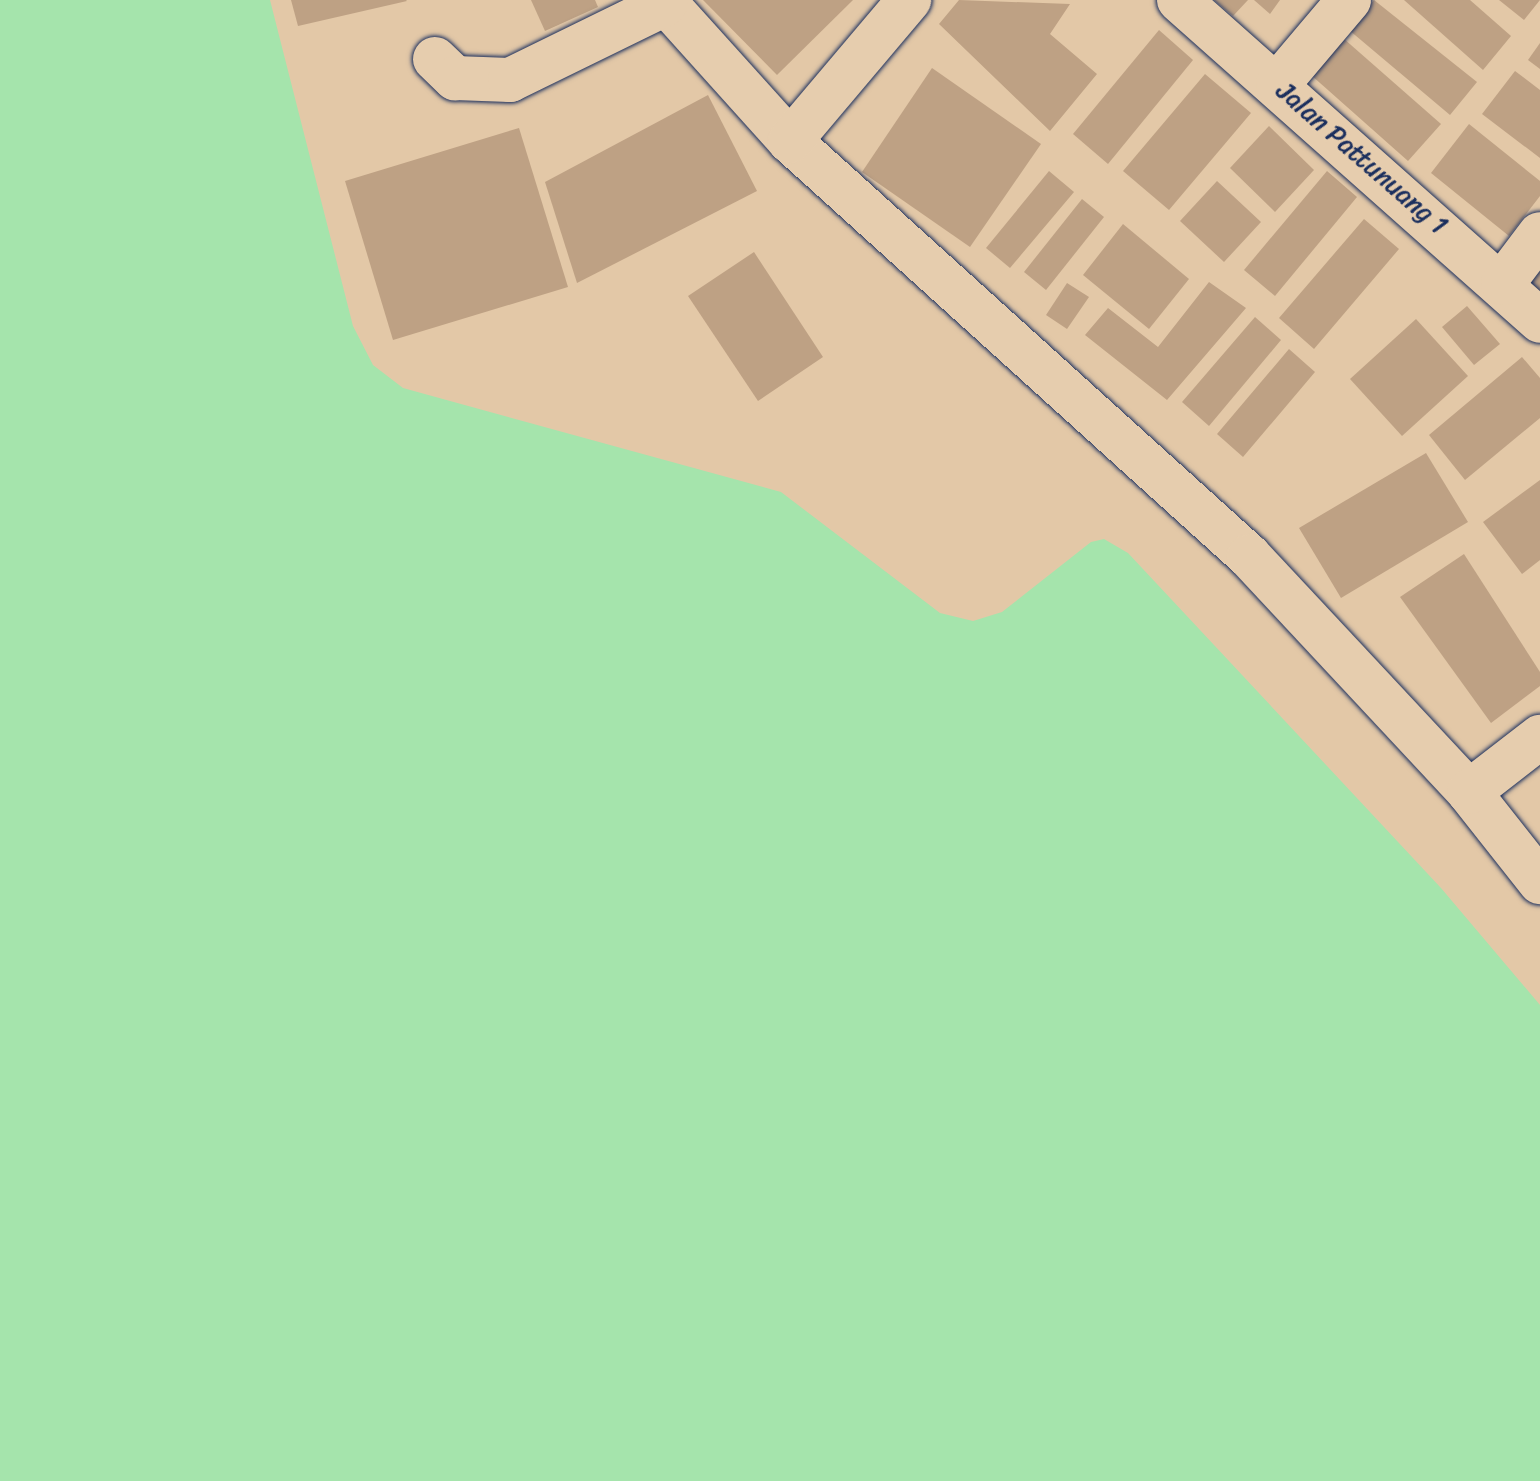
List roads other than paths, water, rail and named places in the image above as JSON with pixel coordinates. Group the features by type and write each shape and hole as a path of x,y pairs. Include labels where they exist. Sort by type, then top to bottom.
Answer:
{"street":[{"path":"790,141 909,0"},
{"name":"Jalan Pattunuang 1","path":"1179,0 1503,283 1540,321"},
{"path":"1278,84 1349,0"},
{"path":"435,59 455,78 510,80 664,2 790,141 1249,556 1469,792 1540,882"},
{"path":"1503,283 1540,234"},
{"path":"1469,792 1540,737"}]}
